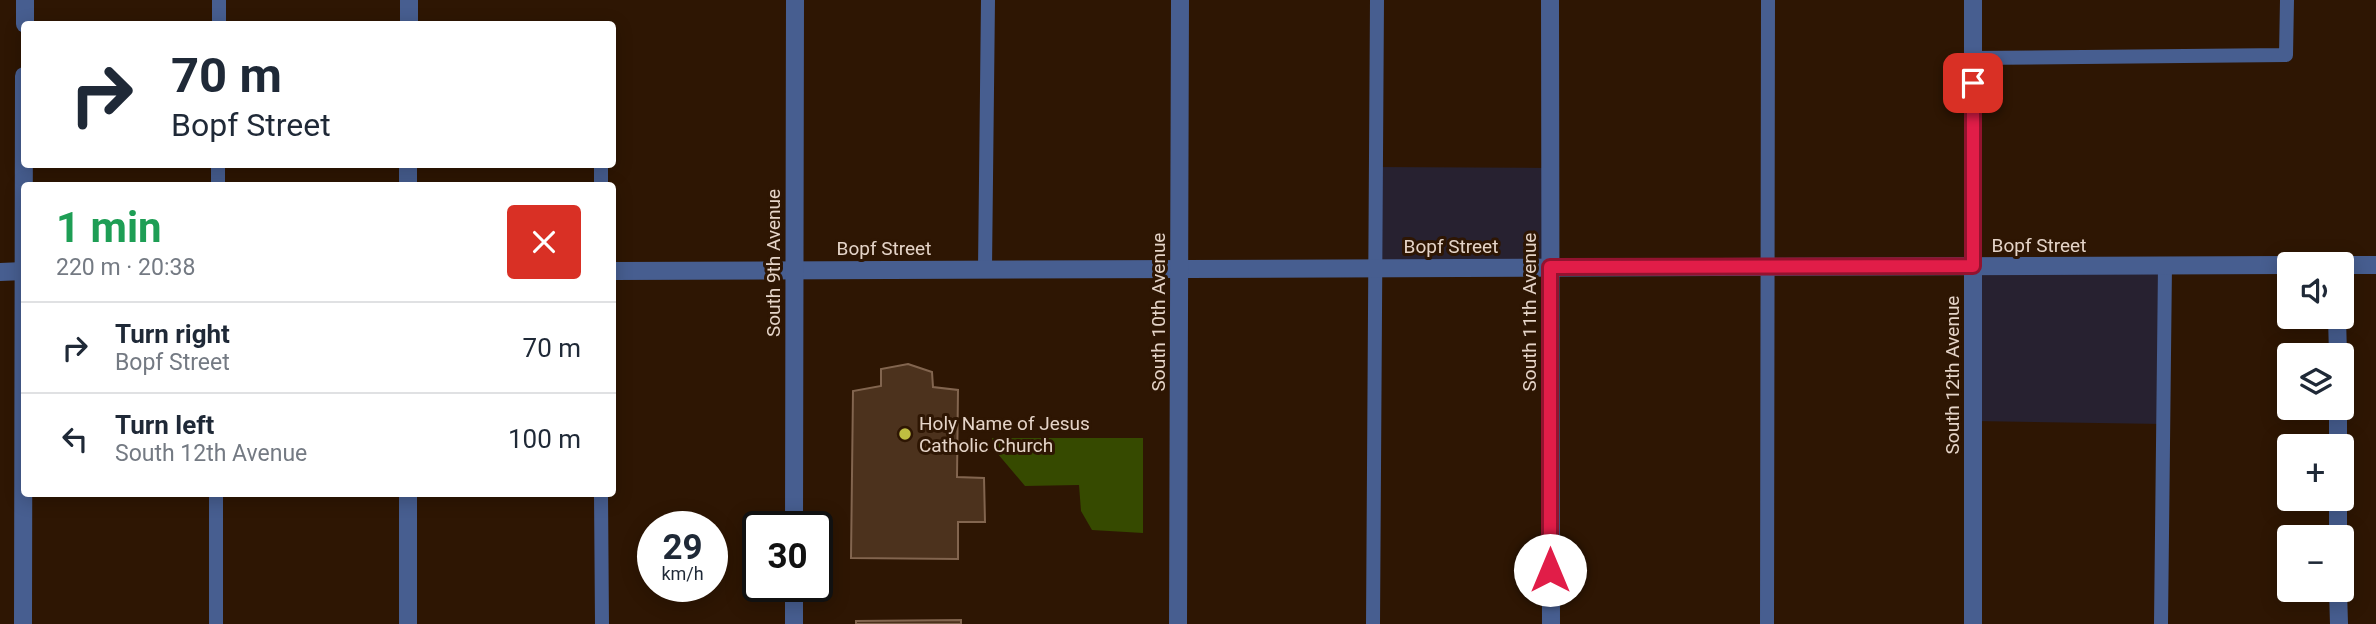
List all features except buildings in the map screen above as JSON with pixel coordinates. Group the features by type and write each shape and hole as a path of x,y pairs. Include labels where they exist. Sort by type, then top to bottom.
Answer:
{"street":[{"path":"25,0 25,21"},
{"path":"408,0 408,21"},
{"name":"South 9th Avenue","path":"794,511 795,0"},
{"name":"South 10th Avenue","path":"1178,624 1181,0"},
{"name":"South 11th Avenue","path":"1550,0 1550,624"},
{"name":"South 12th Avenue","path":"1973,0 1973,624"},
{"name":"Bopf Street","path":"616,271 2277,265"},
{"path":"2354,265 2376,265"},
{"path":"0,272 21,271"},
{"path":"23,497 23,624"},
{"path":"408,497 408,624"},
{"path":"794,602 794,624"},
{"path":"2338,602 2339,624"}],"lane":[{"path":"219,0 219,21"},
{"path":"985,269 988,0"},
{"path":"1373,624 1377,0"},
{"path":"1767,624 1768,0"},
{"path":"1973,58 2286,55 2287,0"},
{"path":"2161,624 2165,265"},
{"path":"216,497 216,624"},
{"path":"601,497 601,624"}],"shaded area":[{"path":"1377,167 1550,168 1550,267 1376,267"},
{"path":"2165,265 2163,424 1973,421 1973,266"}],"green space":[{"path":"992,438 1143,438 1143,533 1092,530 1081,511 1079,485 1025,486 992,447"}],"place":[{"name":"Holy Name of Jesus Catholic Church","path":"905,434"}],"route":[{"path":"1550,570 1550,267 1973,266 1973,83"}]}
